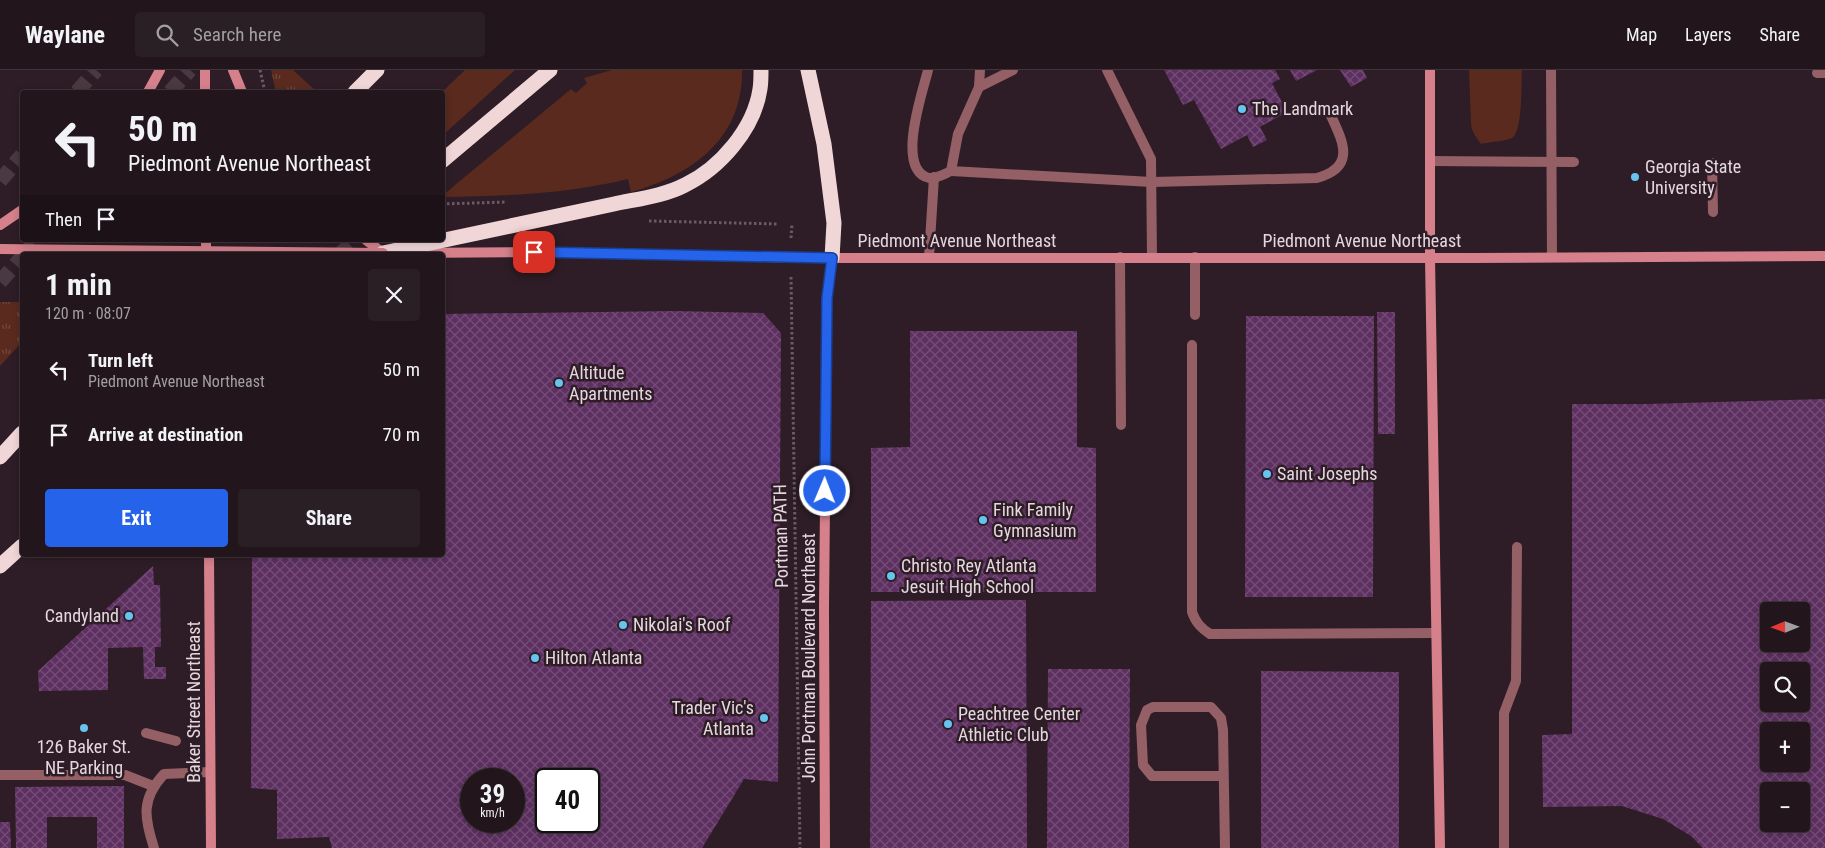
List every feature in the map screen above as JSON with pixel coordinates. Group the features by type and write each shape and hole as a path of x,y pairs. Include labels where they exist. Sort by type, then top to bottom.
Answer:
{"highway":[{"path":"357,90 377,70"},
{"path":"445,158 550,70"},
{"path":"445,240 652,196 684,186 712,168 733,147 748,124 760,90 761,70"},
{"path":"808,70 824,144 834,223 832,258"},
{"path":"388,252 435,242"},
{"path":"0,457 20,435"},
{"path":"0,566 20,548"}],"main road":[{"path":"149,90 160,70"},
{"path":"205,70 205,90"},
{"path":"233,70 241,90"},
{"path":"1430,70 1430,258 1440,848"},
{"path":"0,225 20,211"},
{"path":"369,242 382,252"},
{"name":"Piedmont Avenue Northeast","path":"0,249 206,248 348,252"},
{"name":"Piedmont Avenue Northeast","path":"445,253 534,252 832,258 1825,256"},
{"name":"John Portman Boulevard Northeast","path":"825,848 824,608 827,298 832,258"},
{"name":"Baker Street Northeast","path":"209,557 211,848"}],"lane":[{"path":"928,70 914,125 912,148 914,164 920,173 929,178 951,172 1152,182 1317,178 1330,174 1342,161 1344,148 1328,109"},
{"path":"951,172 958,134 979,87 980,70"},
{"path":"979,87 1013,70"},
{"path":"1107,70 1152,160 1152,257"},
{"path":"1551,70 1552,257"},
{"path":"1430,161 1574,162"},
{"path":"1712,163 1713,212"},
{"path":"929,257 934,177"},
{"path":"1120,257 1121,425"},
{"path":"1195,257 1195,315"},
{"path":"1192,345 1192,612 1201,628 1210,634 1436,633"},
{"path":"1504,848 1504,713 1516,681 1517,547"},
{"path":"1223,776 1152,776 1143,764 1141,757 1141,725 1147,710 1153,707 1211,707 1221,718 1223,730 1225,848"},
{"path":"146,733 176,741"},
{"path":"154,848 146,806 153,786 164,774 210,772"},
{"path":"0,775 125,775 153,786"}],"path":[{"path":"260,70 265,90"},
{"path":"646,221 779,224"},
{"name":"Portman PATH","path":"792,224 800,848"}],"green space":[{"path":"271,70 293,70 315,90 276,90"},
{"path":"465,70 515,70 445,133 444,90"},
{"path":"612,70 742,70 740,94 734,116 723,134 710,150 693,164 653,185 631,192 628,179 559,191 513,195 445,197 445,193 571,89 576,93 587,83 584,78"},
{"path":"1469,70 1522,70 1520,117 1516,134 1512,138 1481,144 1476,137 1471,124"},
{"path":"0,302 20,302 20,344 0,366"}],"building":[{"name":"The Landmark","path":"1164,70 1275,70 1280,79 1272,83 1287,112 1260,127 1267,140 1253,147 1247,135 1221,149 1194,100 1183,105"},
{"path":"1290,70 1317,70 1296,81"},
{"path":"1340,70 1363,70 1367,78 1351,87"},
{"path":"675,311 763,313 781,333 778,782 744,779 702,848 332,848 329,837 277,839 277,790 251,788 252,557 445,557 445,314"},
{"path":"1377,312 1395,312 1395,434 1378,434"},
{"path":"1246,316 1374,316 1373,597 1245,597"},
{"name":"Fink Family Gymnasium","path":"910,331 1077,331 1077,447 1096,448 1096,592 871,592 871,448 910,447"},
{"path":"1825,399 1825,848 1703,848 1691,836 1663,819 1622,806 1543,807 1542,735 1572,734 1572,404 1648,404"},
{"name":"Candyland","path":"153,566 154,585 160,585 161,647 155,647 155,667 166,667 166,679 144,679 143,647 108,648 108,690 39,691 38,671"},
{"name":"Peachtree Center Athletic Club","path":"1026,600 1027,848 870,848 871,601"},
{"path":"1048,669 1130,669 1129,848 1047,848"},
{"path":"1261,671 1399,672 1399,848 1261,848"},
{"path":"124,786 124,848 97,848 97,817 47,817 47,848 16,848 15,787"},
{"path":"0,822 10,822 11,848 0,848"}],"tunnel":[{"path":"79,90 96,70"},
{"path":"172,90 190,70"},
{"path":"0,181 20,157"},
{"path":"27,252 35,242"},
{"path":"342,252 353,242"},
{"path":"0,282 20,259"}],"place":[{"name":"The Landmark","path":"1242,109"},
{"name":"Georgia State University","path":"1635,177"},
{"name":"Altitude Apartments","path":"559,383"},
{"name":"Saint Josephs","path":"1267,474"},
{"name":"Fink Family Gymnasium","path":"983,520"},
{"name":"Christo Rey Atlanta Jesuit High School","path":"891,576"},
{"name":"Candyland","path":"129,616"},
{"name":"Nikolai's Roof","path":"623,625"},
{"name":"Hilton Atlanta","path":"535,658"},
{"name":"Trader Vic's Atlanta","path":"764,718"},
{"name":"Peachtree Center Athletic Club","path":"948,724"},
{"name":"126 Baker St. NE Parking","path":"84,728"}],"route":[{"path":"534,252 832,258 827,298 825,491"}]}
